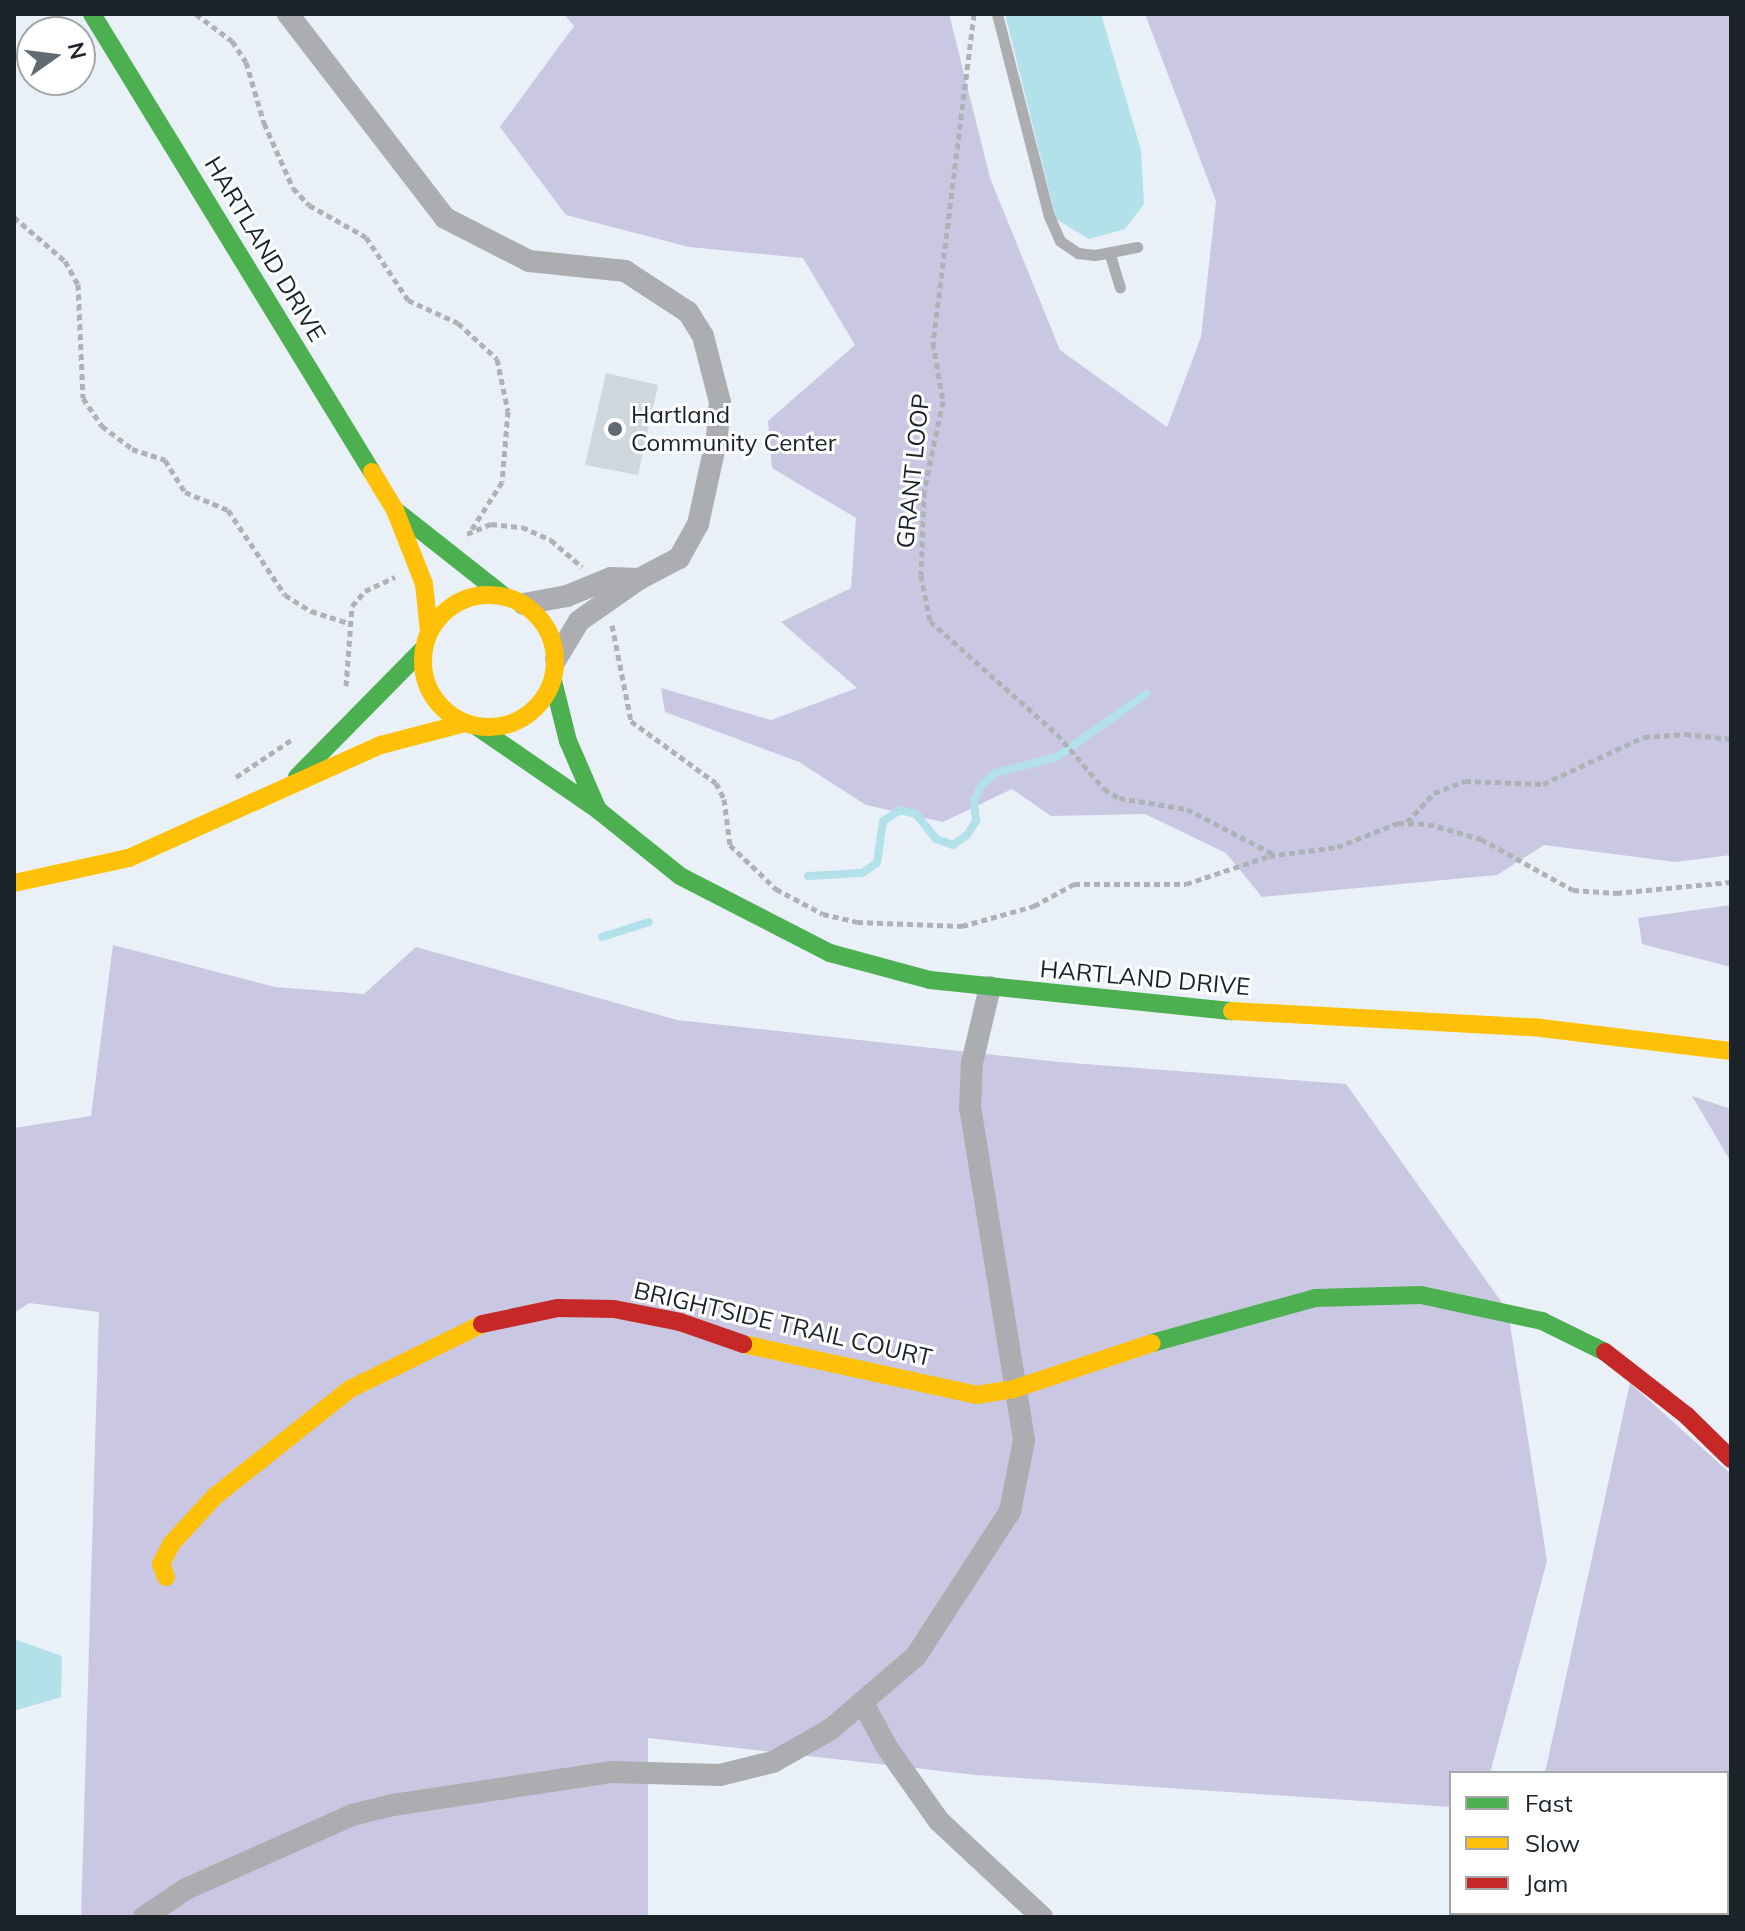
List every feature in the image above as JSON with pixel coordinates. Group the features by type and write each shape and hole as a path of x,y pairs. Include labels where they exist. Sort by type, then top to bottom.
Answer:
{"street":[{"name":"HARTLAND DRIVE","path":"92,14 395,510 424,584 427,639 424,674 432,695 470,725 598,810 680,876 783,933 887,970 990,987 1211,1010 1541,1028 1731,1051"},
{"path":"14,883 129,858 194,833 293,781 381,745 470,725 508,726 527,716 579,621 639,579 679,558 698,524 720,402 703,336 688,312 625,271 529,261 445,218 288,14"},
{"name":"HARTLAND DRIVE","path":"395,510 546,628 570,749 598,810"},
{"path":"293,781 460,600 567,596 611,578 639,579"},
{"path":"144,1917 186,1889 352,1815 611,1772 720,1775 773,1762 831,1729 916,1656 1010,1511 1024,1440 970,1108 972,1063 990,987"},
{"name":"BRIGHTSIDE TRAIL COURT","path":"166,1577 161,1564 171,1544 214,1497 302,1424 422,1349 509,1315 558,1308 614,1309 680,1322 739,1343 976,1395 1014,1389 1170,1337 1315,1298 1421,1295 1542,1321 1596,1345 1686,1415 1731,1459"},
{"path":"863,1703 888,1749 939,1821 1042,1917"}],"lane":[{"path":"997,14 1049,216 1060,241 1078,253 1110,255 1137,247"},
{"path":"1110,255 1120,287"}],"path":[{"path":"196,14 232,41 246,62 264,123 293,188 309,205 366,237 408,300 458,323 497,359 508,411 502,482 461,540"},
{"name":"GRANT LOOP","path":"974,14 933,343 943,401 924,491 921,575 930,621 1057,734 1104,789 1119,798 1187,809 1274,855"},
{"path":"14,217 65,261 78,284 83,398 102,426 132,449 165,460 185,492 228,510 285,595 311,611 347,623"},
{"path":"469,532 491,524 522,527 551,540 589,577"},
{"path":"343,690 352,663 347,623 365,591 407,572"},
{"path":"606,610 621,654 631,721 716,783 724,799 730,845 749,869 823,914 857,922 962,926 1034,906 1074,884 1186,884 1274,855 1337,847 1383,826 1406,823 1481,839 1573,890 1616,893 1731,882"},
{"path":"227,781 307,727"},
{"path":"1406,823 1434,793 1465,781 1543,784 1644,737 1685,734 1731,739"}],"shaded area":[{"path":"564,14 949,14 990,178 1060,350 1167,427 1201,337 1216,201 1145,14 1731,14 1731,855 1675,862 1544,845 1497,875 1262,897 1226,853 1145,814 1051,816 1012,789 943,822 866,805 799,762 665,712 661,688 771,720 857,688 781,622 851,588 856,518 772,468 768,421 855,345 803,258 689,247 566,215 500,127 574,26"},
{"path":"1731,905 1731,967 1642,944 1638,918"},
{"path":"113,945 275,987 364,994 416,947 677,1020 1059,1062 1346,1084 1508,1311 1547,1561 1491,1771 1449,1771 1449,1807 976,1775 648,1738 648,1917 81,1917 99,1312 29,1303 14,1313 14,1128 91,1116"},
{"path":"1692,1096 1731,1109 1731,1162"},
{"path":"1630,1383 1731,1474 1731,1917 1530,1917 1729,1915 1729,1771 1545,1771"}],"water":[{"path":"1005,14 1101,14 1141,150 1144,204 1125,229 1089,239 1056,219"},
{"path":"14,1639 62,1656 61,1697 14,1711"}],"building":[{"name":"Hartland Community Center","path":"606,373 658,385 638,475 585,465"}],"waterway":[{"path":"808,876 862,873 877,863 883,821 900,810 916,814 936,839 953,845 967,835 976,821 974,801 981,786 995,773 1057,757 1146,694"},
{"path":"602,937 649,922"}],"traffic: fast":[{"path":"92,14 372,472"},
{"path":"395,510 504,596"},
{"path":"297,777 424,648"},
{"path":"553,681 568,741 598,810"},
{"path":"476,726 598,810 680,876 830,953 930,980 1232,1011"},
{"path":"1152,1343 1315,1298 1421,1295 1542,1321 1605,1352"}],"traffic: slow":[{"path":"372,472 395,510 424,584 429,631"},
{"path":"489,595 514,600 536,614 550,636 555,661 550,686 536,708 514,722 489,727 464,722 442,708 428,686 423,661 428,636 442,614 464,600 489,595"},
{"path":"14,883 129,858 381,745 465,723"},
{"path":"1232,1011 1541,1028 1731,1051"},
{"path":"166,1577 161,1564 171,1544 214,1497 350,1389 482,1324"},
{"path":"743,1344 976,1395 1014,1389 1152,1343"}],"traffic: jam":[{"path":"482,1324 558,1308 614,1309 680,1322 743,1344"},
{"path":"1605,1352 1686,1415 1731,1459"}],"place":[{"name":"Hartland Community Center","path":"615,429"}]}
